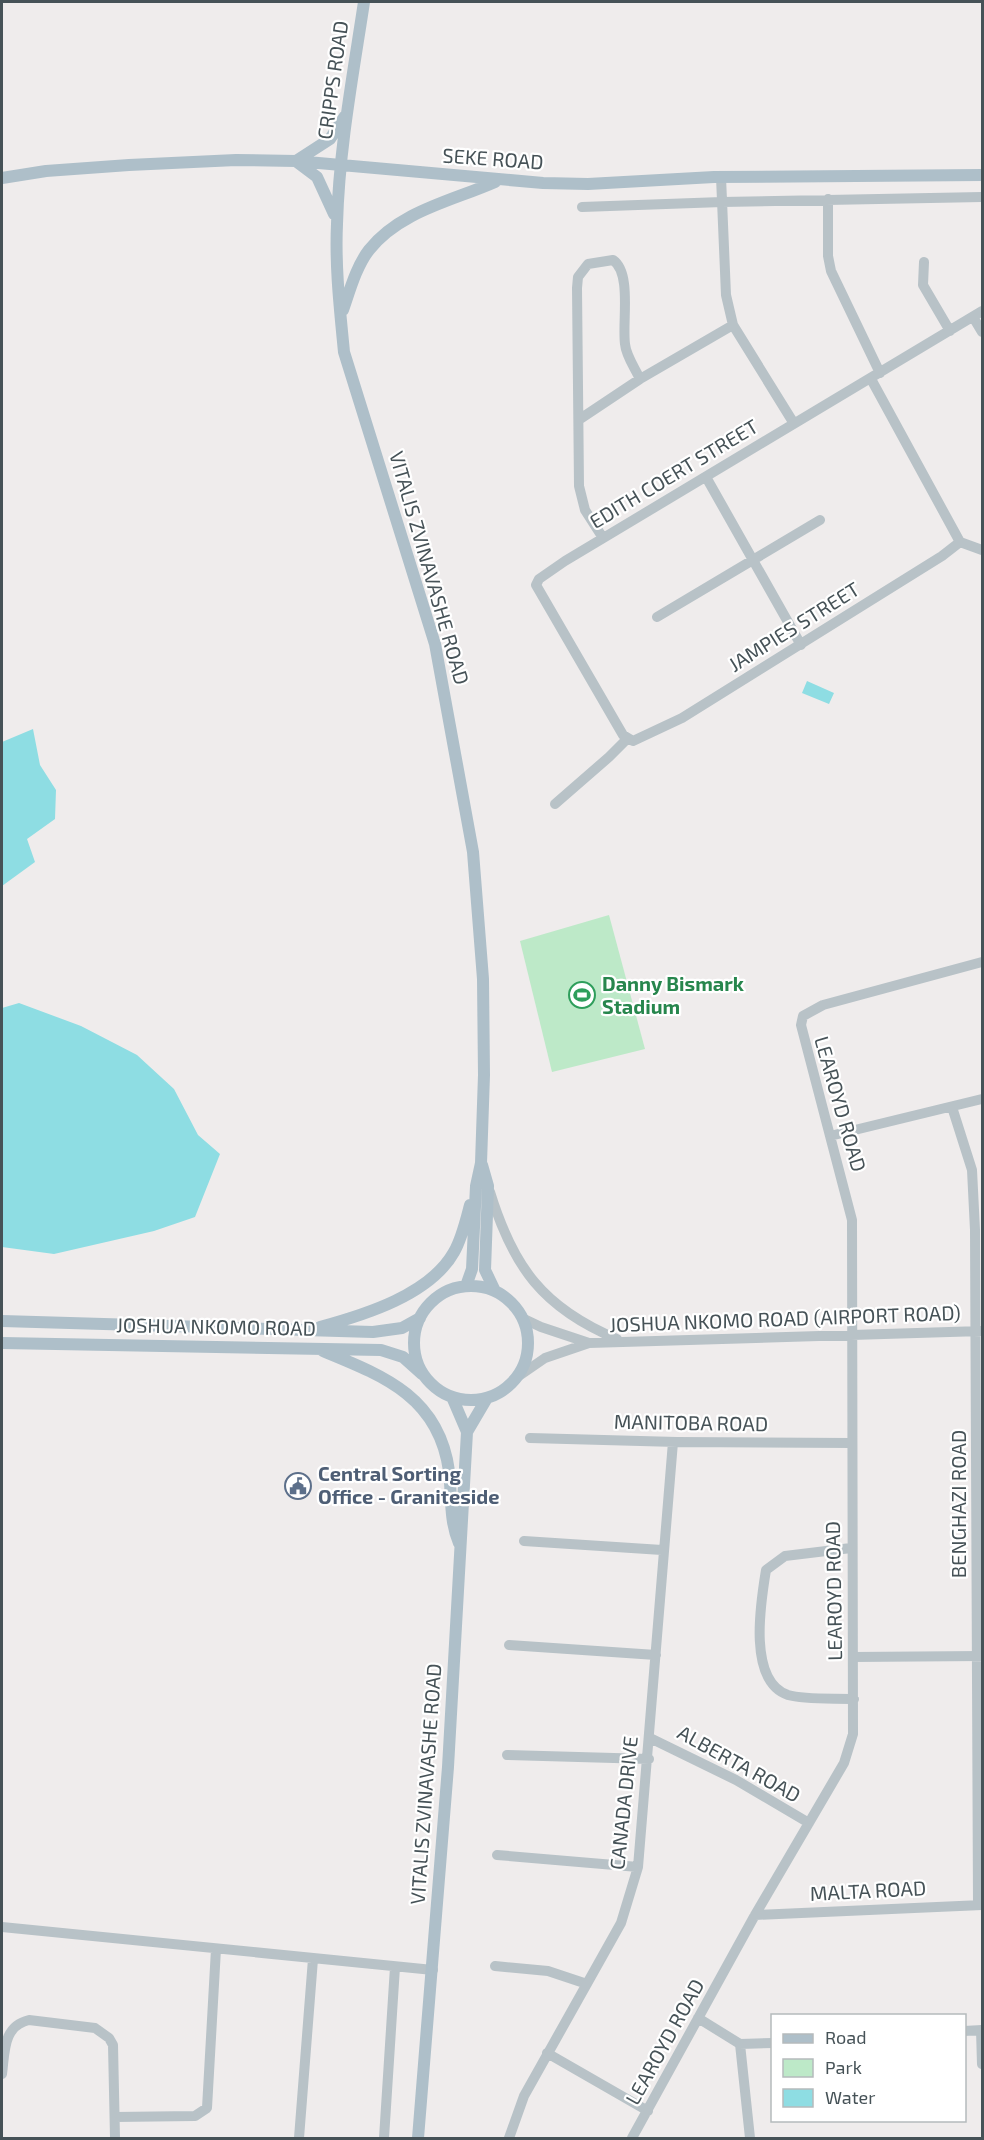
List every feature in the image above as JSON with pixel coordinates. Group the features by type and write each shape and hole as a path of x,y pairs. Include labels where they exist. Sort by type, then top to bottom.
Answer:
{"main road":[{"name":"CRIPPS ROAD","path":"340,165 364,2"},
{"path":"337,224 323,186 317,177 296,161 330,139 347,112"},
{"name":"SEKE ROAD","path":"2,178 46,171 129,165 296,161 497,181 588,184 721,177 982,175"},
{"name":"VITALIS ZVINAVASHE ROAD","path":"340,165 337,224 341,317 345,352 435,644 473,852 483,979 481,1163 485,1270 495,1291"},
{"path":"341,317 356,272 368,251 382,236 422,211 497,181"},
{"path":"307,1331 375,1310 408,1293 439,1270 453,1253 482,1186"},
{"name":"VITALIS ZVINAVASHE ROAD","path":"466,1286 472,1269 482,1186"},
{"path":"466,1286 495,1291 511,1302 522,1318 527,1333 528,1349 524,1364 516,1378 503,1390 487,1398 475,1400 452,1397 435,1388 422,1374 414,1346 420,1318 439,1296 466,1286"},
{"name":"JOSHUA NKOMO ROAD","path":"2,1321 374,1332 402,1328 420,1318"},
{"name":"JOSHUA NKOMO ROAD","path":"2,1343 381,1350 403,1357 422,1374"},
{"path":"316,1349 380,1374 400,1387 428,1416 443,1446 448,1464 452,1519 461,1547"},
{"name":"VITALIS ZVINAVASHE ROAD","path":"418,2139 433,1970 467,1432 452,1397"},
{"name":"VITALIS ZVINAVASHE ROAD","path":"467,1432 487,1398"}],"street":[{"path":"721,177 726,295 733,324 793,422"},
{"path":"582,207 828,199 982,197"},
{"path":"828,199 828,256 831,271 880,372"},
{"path":"603,538 585,510 579,486 577,288 581,270 588,264 613,260 619,266 624,284 625,346 640,379"},
{"path":"924,262 923,285 950,331"},
{"path":"978,314 982,332"},
{"name":"EDITH COERT STREET","path":"625,737 536,585 539,579 793,422 871,379 978,314"},
{"path":"580,419 640,379 733,324"},
{"path":"871,379 960,542 982,550"},
{"path":"706,477 801,645"},
{"path":"657,617 820,520"},
{"name":"JAMPIES STREET","path":"625,737 638,740 682,718 942,556 960,542"},
{"path":"555,804 609,758 625,737"},
{"name":"LEAROYD ROAD","path":"632,2139 755,1915 843,1763 851,1744 854,1699 851,1548 852,1220 801,1025 804,1016 823,1005 982,962"},
{"path":"830,1136 982,1099"},
{"name":"BENGHAZI ROAD","path":"952,1107 972,1170 979,1233 980,1905"},
{"path":"482,1186 508,1246 545,1294 591,1329 621,1341"},
{"path":"522,1318 540,1327 589,1343"},
{"name":"JOSHUA NKOMO ROAD (AIRPORT ROAD)","path":"589,1343 979,1331"},
{"path":"516,1378 545,1358 589,1343"},
{"name":"MANITOBA ROAD","path":"530,1438 851,1443"},
{"name":"CANADA DRIVE","path":"509,2139 524,2096 621,1923 638,1867 649,1758 662,1550 673,1442"},
{"path":"524,1540 662,1550"},
{"path":"851,1548 785,1556 766,1570 759,1620 764,1667 774,1685 788,1695 854,1699"},
{"path":"508,1645 656,1655"},
{"path":"853,1658 980,1656"},
{"name":"ALBERTA ROAD","path":"650,1738 735,1780 809,1823"},
{"path":"507,1755 649,1758"},
{"path":"497,1856 638,1867"},
{"name":"MALTA ROAD","path":"755,1915 980,1905"},
{"path":"2,1927 433,1970"},
{"path":"115,2117 195,2116 207,2108 216,1949"},
{"path":"299,2139 313,1959"},
{"path":"495,1966 548,1971 587,1984"},
{"path":"384,2139 395,1967"},
{"path":"698,2018 741,2044 771,2043"},
{"path":"2,2074 9,2033 20,2022 30,2020 95,2028 103,2032 113,2045 115,2139"},
{"path":"966,2031 982,2030 982,2064"},
{"path":"741,2044 750,2139"},
{"path":"547,2054 648,2111"}],"green space":[{"name":"Danny Bismark Stadium","path":"609,915 645,1049 552,1072 520,941"}],"water":[{"path":"807,681 834,693 829,704 802,693"},
{"path":"33,729 40,765 56,790 55,819 27,839 35,862 2,886 2,742"},
{"path":"19,1003 81,1026 137,1055 174,1089 198,1135 220,1154 195,1217 154,1231 54,1254 2,1247 2,1008"}],"place":[{"name":"Danny Bismark Stadium","path":"582,995"},
{"name":"Central Sorting Office - Graniteside","path":"298,1486"}]}
